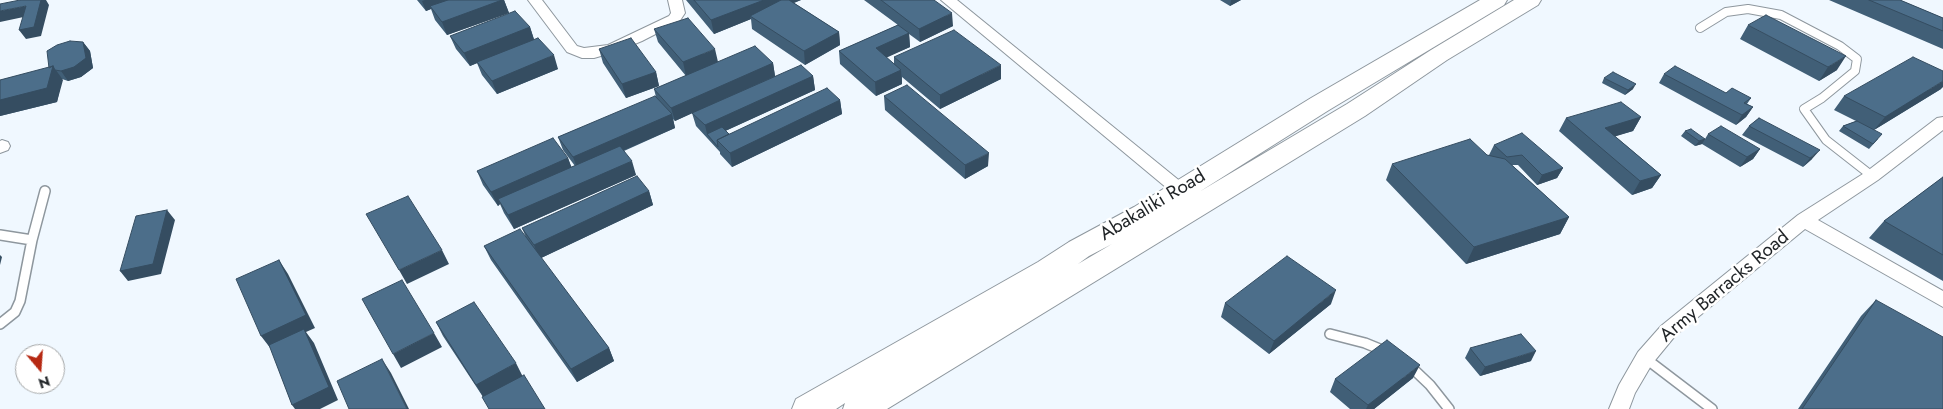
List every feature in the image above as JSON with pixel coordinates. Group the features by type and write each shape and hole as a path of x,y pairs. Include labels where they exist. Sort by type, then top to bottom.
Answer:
{"main road":[{"name":"Abakaliki Road","path":"808,409 1048,270 1079,249 1144,214 1180,190 1418,45 1496,0"},
{"name":"Abakaliki Road","path":"871,404 1356,110 1439,55 1530,0"}],"street":[{"path":"535,0 572,49 582,53 594,53 613,48 637,38 674,19 678,13 674,0"},
{"path":"948,0 1180,190"},
{"name":"Army Barracks Road","path":"1619,409 1626,391 1645,358 1668,331 1804,220 1872,176 1943,122"},
{"name":"Army Barracks Road","path":"1804,220 1943,300"}],"lane":[{"path":"1700,28 1726,12 1748,9 1781,15 1840,46 1857,59 1855,71 1822,98 1804,109 1826,140 1872,176"},
{"path":"0,324 14,312 20,300 32,240 45,191"},
{"path":"0,235 32,240"},
{"path":"1330,334 1365,343 1400,357 1430,385 1449,409"},
{"path":"1645,358 1712,409"}],"building":[{"path":"20,0 41,0 34,27 19,30 26,6 0,11 0,4"},
{"path":"448,0 502,0 442,22 430,6"},
{"path":"694,0 764,0 711,20"},
{"path":"781,0 789,0 839,32 804,51 750,16"},
{"path":"881,0 934,0 952,13 919,29"},
{"path":"1869,0 1900,0 1943,18 1943,31"},
{"path":"515,11 530,27 464,53 450,36"},
{"path":"1766,15 1846,56 1828,67 1748,25"},
{"path":"688,18 715,49 683,62 654,29"},
{"path":"898,25 909,33 876,48 901,70 875,82 839,51"},
{"path":"954,30 1001,65 940,95 894,57"},
{"path":"538,38 554,55 492,81 477,62"},
{"path":"631,38 656,72 622,84 599,49"},
{"path":"70,41 83,42 86,58 74,67 61,71 55,70 53,66 49,68 47,51 57,45"},
{"path":"755,46 773,63 671,108 654,89"},
{"path":"1913,57 1943,71 1943,81 1885,117 1844,96"},
{"path":"801,65 813,76 705,125 692,113"},
{"path":"53,66 47,88 0,100 0,80"},
{"path":"1675,66 1726,93 1732,88 1751,98 1744,103 1753,107 1742,115 1664,74"},
{"path":"1613,72 1636,84 1628,90 1604,78"},
{"path":"907,85 989,153 965,165 884,96"},
{"path":"827,88 840,100 730,153 717,140"},
{"path":"655,96 672,114 573,157 558,137"},
{"path":"1621,102 1641,117 1605,128 1661,175 1640,181 1566,118"},
{"path":"1759,118 1820,150 1810,158 1749,126"},
{"path":"1857,121 1882,134 1873,144 1843,126"},
{"path":"1721,126 1760,149 1747,157 1708,134"},
{"path":"722,127 729,134 717,140 718,147 707,134"},
{"path":"1691,129 1705,139 1699,141 1685,131"},
{"path":"1522,133 1563,168 1542,175 1522,155 1507,157 1494,145"},
{"path":"553,138 568,158 491,192 477,171"},
{"path":"1470,139 1487,155 1505,159 1569,217 1474,247 1392,164"},
{"path":"620,146 632,161 508,215 498,199"},
{"path":"637,176 649,191 534,245 522,228"},
{"path":"1943,177 1943,255 1884,221"},
{"path":"408,196 442,250 399,270 366,214"},
{"path":"167,210 153,264 120,271 136,216"},
{"path":"520,229 609,348 571,369 484,246"},
{"path":"1287,256 1336,290 1274,341 1225,303"},
{"path":"279,260 306,315 261,336 236,279"},
{"path":"402,280 434,333 393,354 362,299"},
{"path":"1876,300 1943,337 1943,409 1802,409"},
{"path":"474,302 516,363 476,385 436,322"},
{"path":"304,329 329,387 292,405 269,345"},
{"path":"1521,334 1536,351 1485,367 1470,348"},
{"path":"1387,340 1420,365 1368,405 1335,379"},
{"path":"382,359 407,409 349,409 337,381"},
{"path":"524,375 545,409 489,409 482,397"}]}
